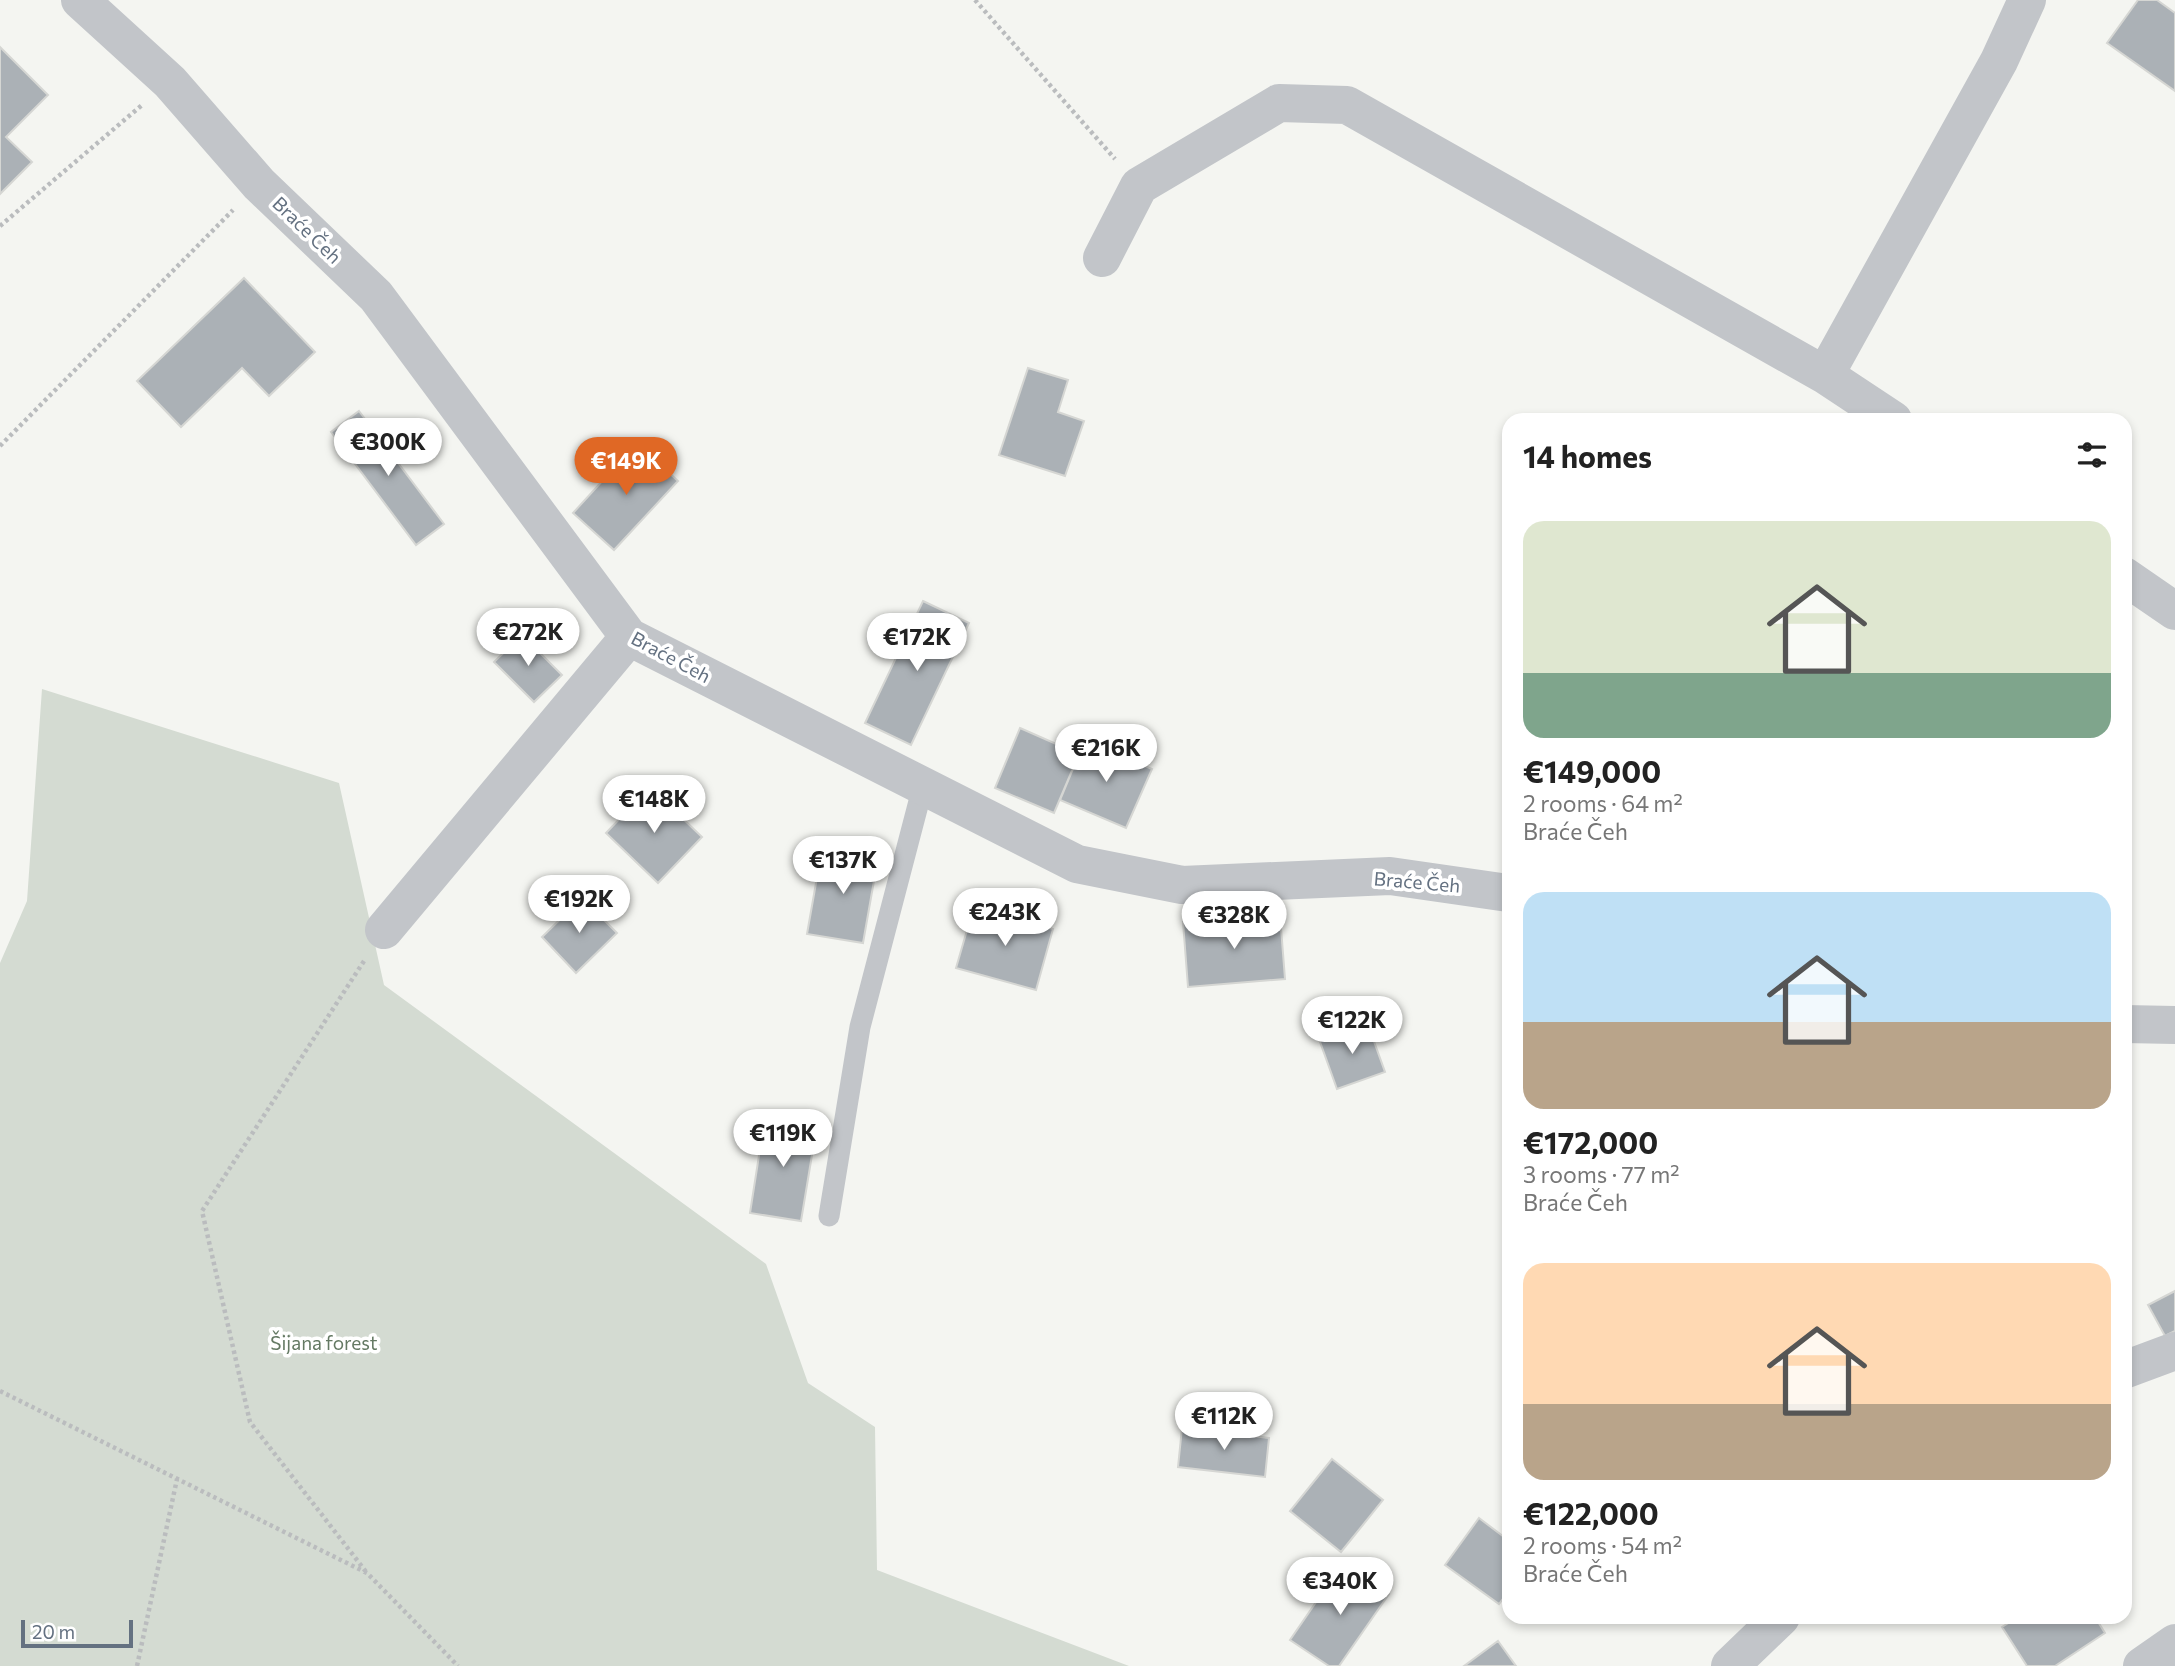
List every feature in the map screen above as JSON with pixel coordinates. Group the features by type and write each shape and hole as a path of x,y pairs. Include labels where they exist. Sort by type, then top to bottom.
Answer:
{"street":[{"name":"Braće Čeh","path":"80,0 170,82 259,184 376,296 629,637 1077,864 1182,885 1390,876 1502,892"},
{"path":"1825,375 1999,61 2027,0"},
{"path":"1102,258 1139,186 1279,103 1347,105 1825,375 1882,413"},
{"path":"2132,581 2175,611"},
{"path":"384,930 629,637"},
{"path":"2132,1024 2175,1025"},
{"path":"2132,1367 2175,1351"},
{"path":"1730,1666 1774,1624"},
{"path":"2142,1666 2175,1643"}],"lane":[{"path":"829,1216 860,1027 923,786"}],"path":[{"path":"975,0 1139,186"},
{"path":"0,226 170,82"},
{"path":"0,446 259,184"},
{"path":"384,930 202,1210 250,1422 366,1573 458,1666"},
{"path":"0,1391 366,1573"},
{"path":"137,1666 177,1479"}],"green space":[{"name":"Šijana forest","path":"42,689 339,783 384,985 766,1264 808,1383 875,1427 877,1570 1129,1666 0,1666 0,963 27,901"}],"building":[{"path":"2138,0 2157,0 2175,13 2175,91 2107,43"},
{"path":"0,47 48,95 6,137 32,162 0,194"},
{"path":"244,278 315,352 269,396 242,368 181,427 137,381"},
{"path":"1028,368 1068,380 1058,412 1084,421 1065,476 999,455"},
{"path":"359,411 444,524 416,545 331,432"},
{"path":"637,443 678,481 614,550 573,513"},
{"path":"923,601 969,623 911,745 865,723"},
{"path":"522,635 562,675 534,702 494,662"},
{"path":"1020,728 1079,754 1054,813 995,788"},
{"path":"1085,740 1152,769 1126,828 1060,800"},
{"path":"650,787 702,837 658,883 606,833"},
{"path":"822,849 878,858 863,943 807,934"},
{"path":"582,898 617,933 576,973 542,937"},
{"path":"974,906 1053,929 1036,990 956,968"},
{"path":"1280,915 1285,979 1188,987 1183,922"},
{"path":"1367,1022 1385,1072 1337,1089 1319,1039"},
{"path":"765,1117 817,1125 801,1221 750,1213"},
{"path":"2175,1291 2175,1331 2165,1336 2148,1305"},
{"path":"1182,1428 1269,1438 1265,1477 1178,1467"},
{"path":"1332,1459 1383,1500 1341,1552 1290,1511"},
{"path":"1479,1518 1502,1535 1502,1600 1499,1604 1445,1565"},
{"path":"1343,1563 1389,1594 1339,1666 1329,1666 1290,1640"},
{"path":"2007,1624 2099,1624 2105,1633 2055,1666 2027,1666 2002,1627"},
{"path":"1498,1641 1516,1666 1464,1666"}]}
